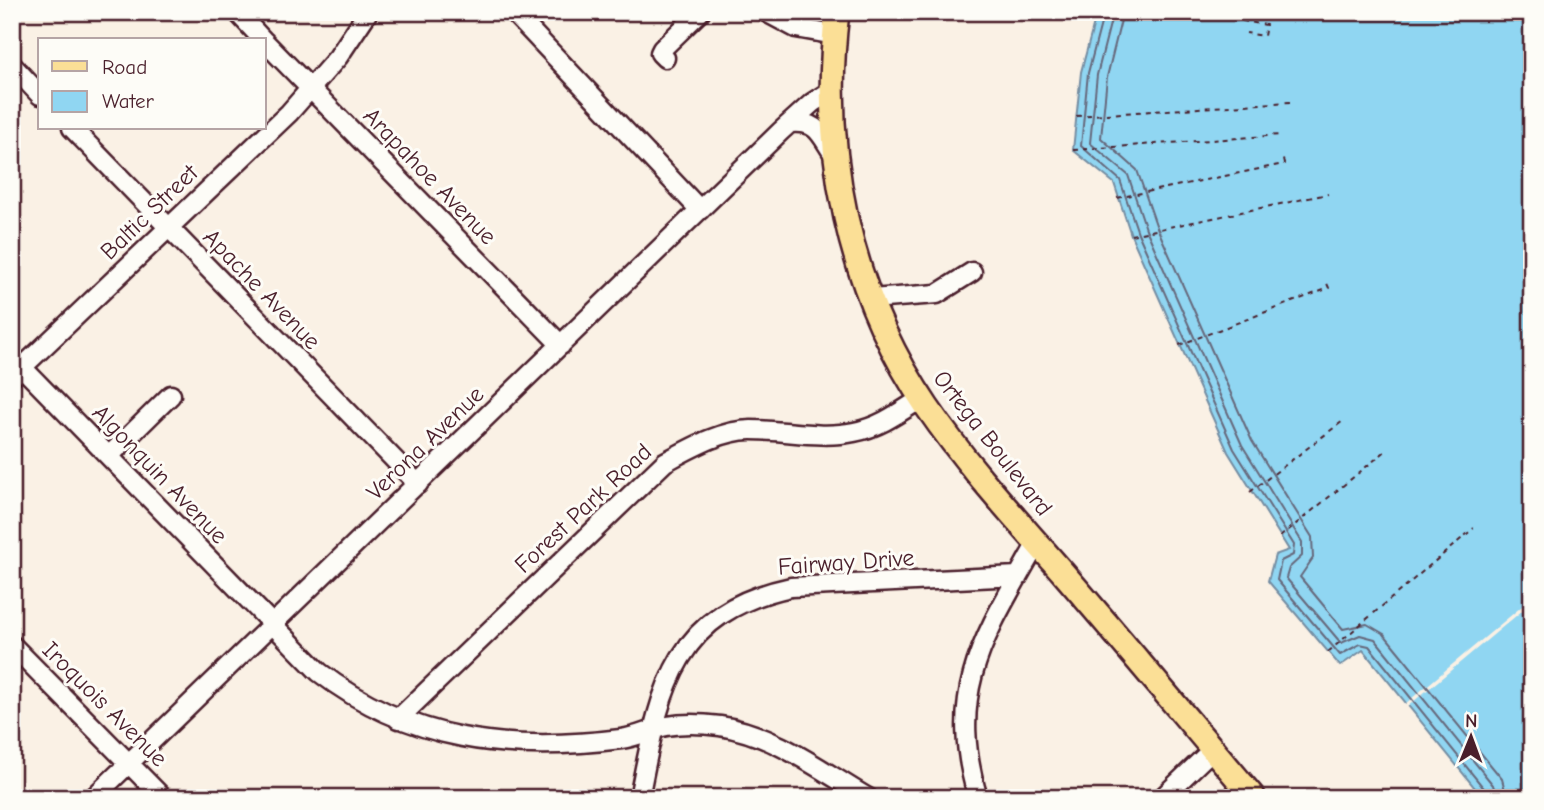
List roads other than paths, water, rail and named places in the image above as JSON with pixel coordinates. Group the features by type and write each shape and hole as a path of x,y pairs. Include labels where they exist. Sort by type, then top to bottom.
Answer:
{"main road":[{"name":"Ortega Boulevard","path":"836,23 832,90 835,156 848,229 884,331 922,398 953,442 1254,798"}],"street":[{"name":"Arapahoe Avenue","path":"237,12 261,38"},
{"name":"Baltic Street","path":"16,367 168,228 311,89 368,12"},
{"path":"513,12 700,210"},
{"path":"665,58 660,52 662,49 700,12"},
{"path":"766,12 796,28 836,23"},
{"name":"Arapahoe Avenue","path":"266,43 561,345"},
{"path":"12,65 38,93"},
{"name":"Verona Avenue","path":"93,798 700,210 791,123 832,90"},
{"path":"791,123 804,122 816,127 835,156"},
{"name":"Apache Avenue","path":"74,130 418,484"},
{"path":"871,299 937,294 972,272"},
{"name":"Algonquin Avenue","path":"16,367 108,456 319,672 348,694 398,719 445,734 526,746 574,745 639,737 666,726 700,724 740,730 767,740 868,798"},
{"path":"108,456 171,394"},
{"name":"Forest Park Road","path":"398,719 665,462 717,437 748,430 834,435 856,432 884,422 922,398"},
{"path":"978,798 966,736 970,677 982,644 1037,542"},
{"name":"Fairway Drive","path":"639,798 652,731 665,684 692,640 710,622 760,594 791,587 1018,576"},
{"name":"Iroquois Avenue","path":"12,645 163,798"},
{"path":"1162,798 1213,749"}],"water":[{"path":"1097,12 1532,12 1532,798 1483,798 1363,650 1340,666 1268,581 1275,555 1289,550 1228,452 1131,235 1114,183 1073,150 1081,72"}]}
